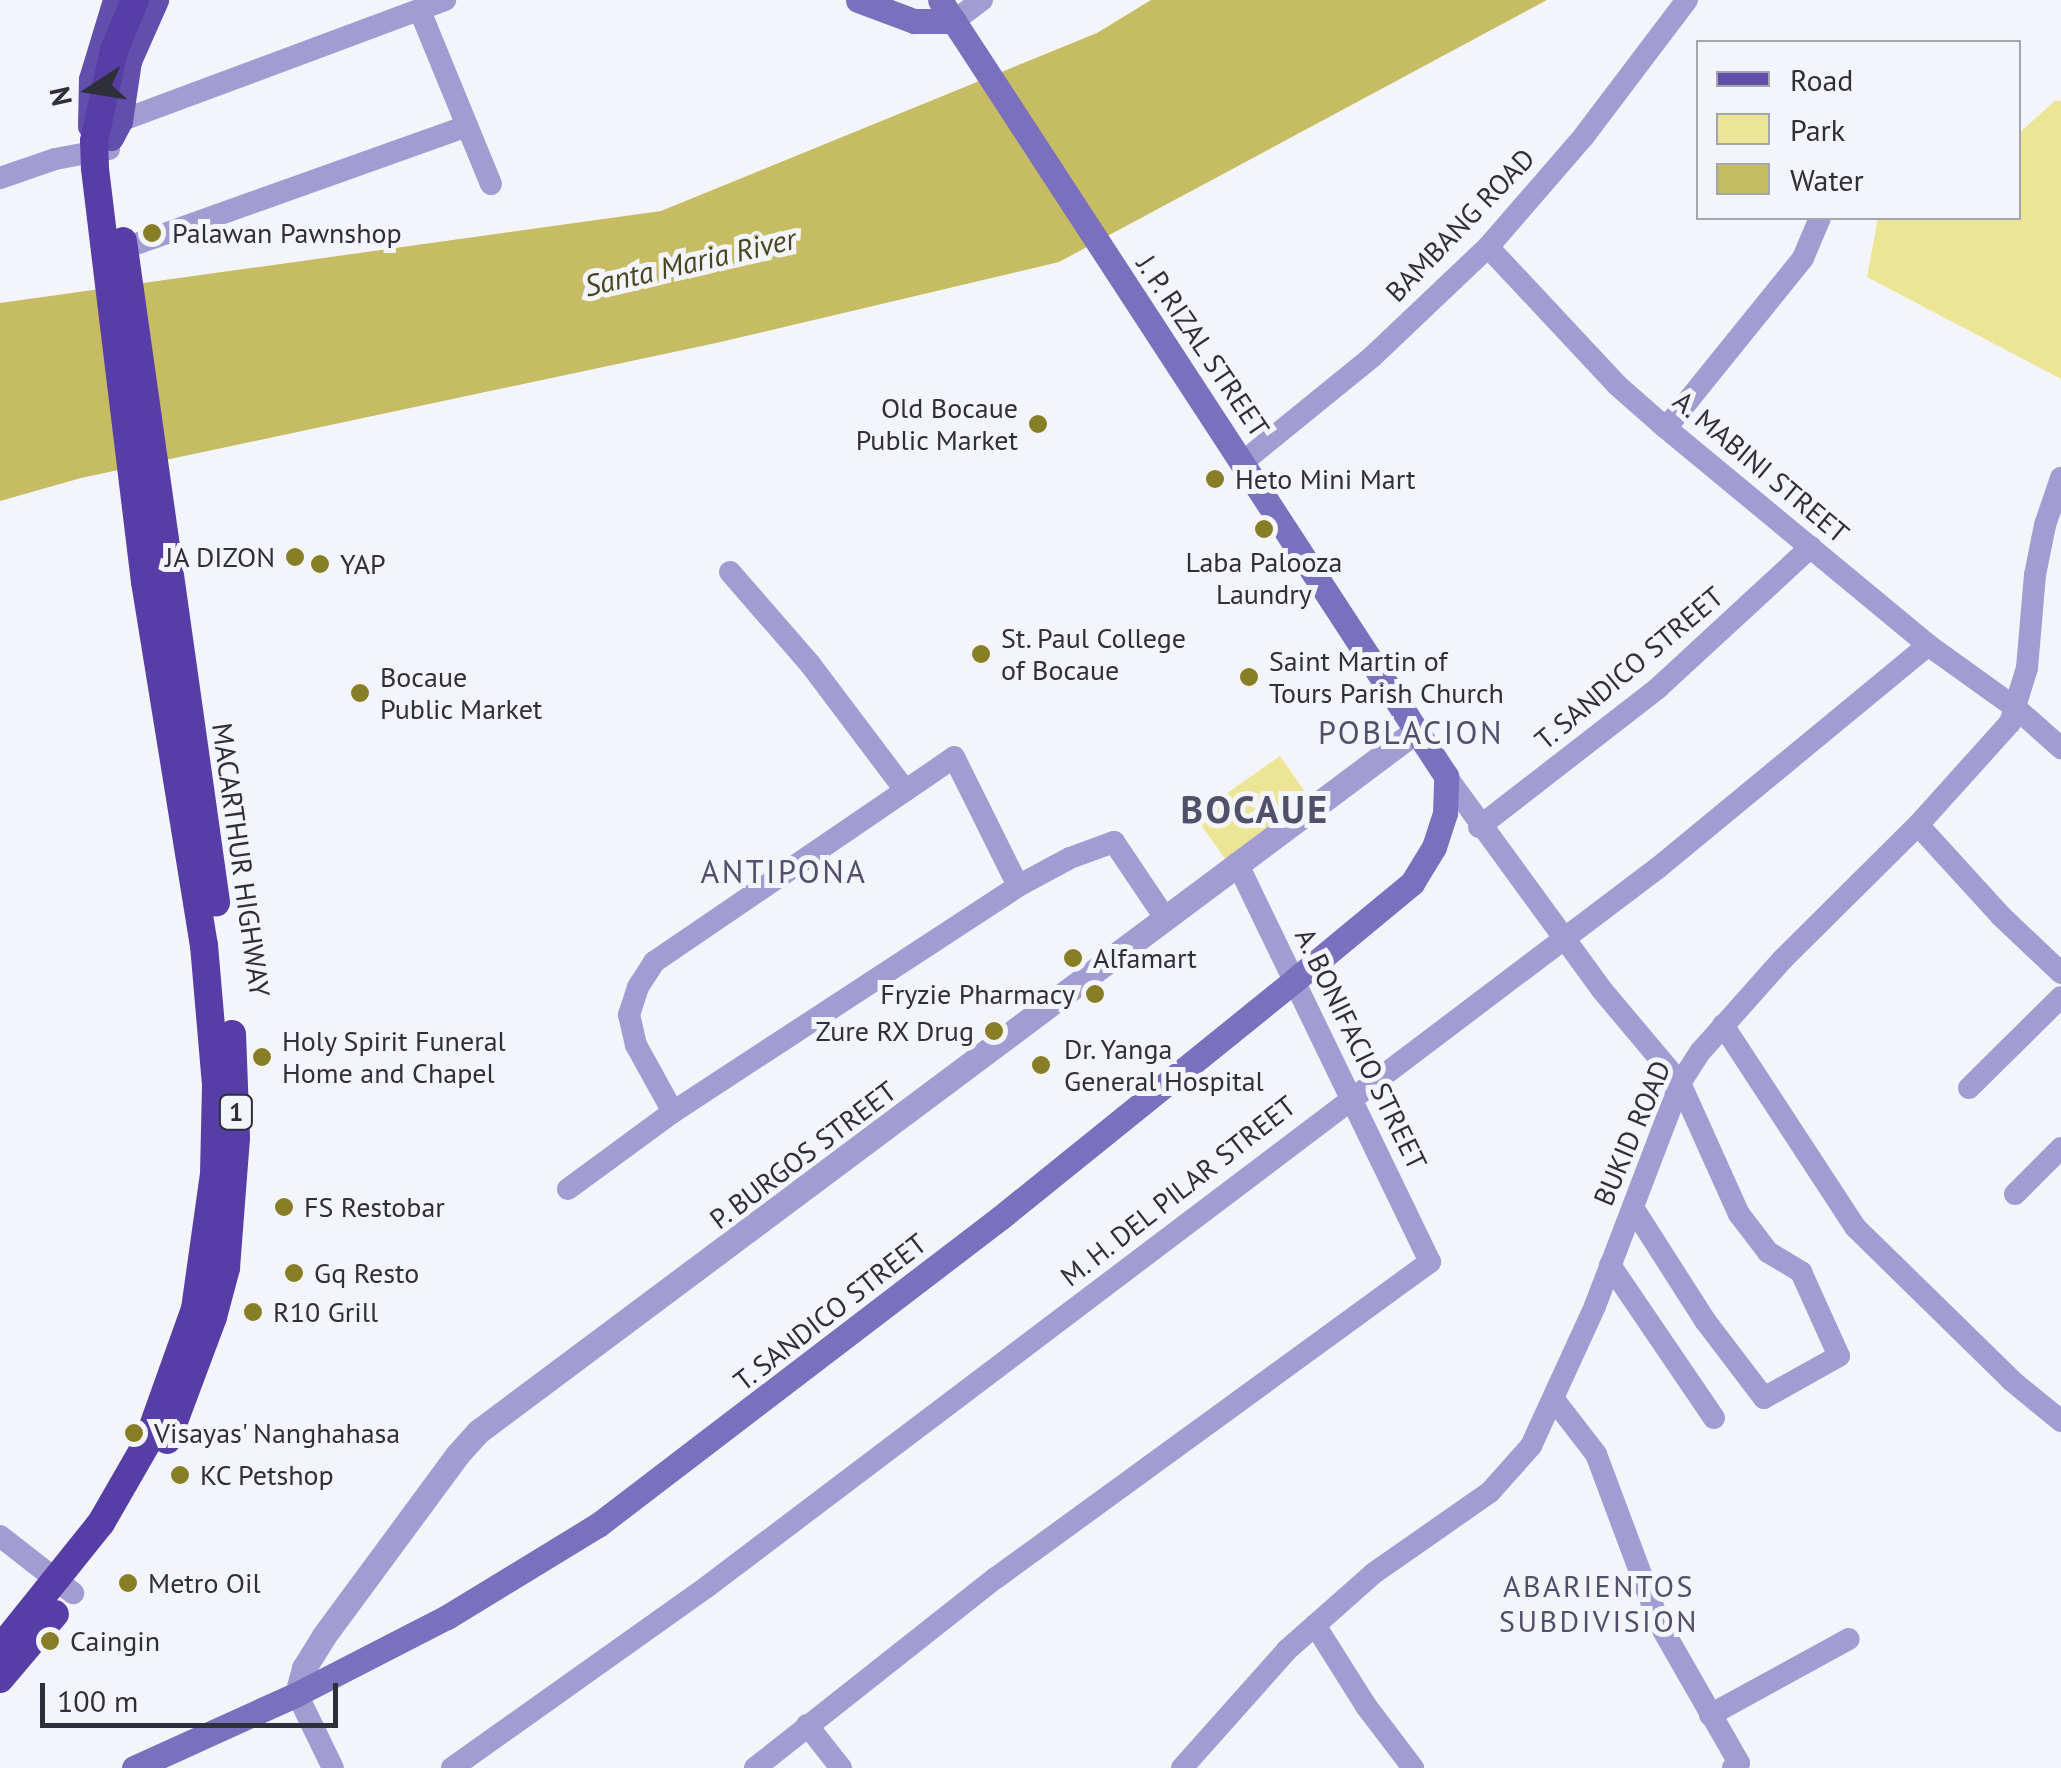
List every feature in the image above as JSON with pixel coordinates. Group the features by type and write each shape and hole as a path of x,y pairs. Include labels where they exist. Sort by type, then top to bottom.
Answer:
{"highway":[{"name":"1","path":"106,136 106,88 114,50 135,0"},
{"name":"MACARTHUR HIGHWAY","path":"0,1678 65,1587 122,1490 166,1396 198,1294 214,1174 216,1084 204,946 163,703 146,487 115,257 106,136"},
{"name":"MACARTHUR HIGHWAY","path":"0,1649 65,1587"}],"main road":[{"name":"MACARTHUR HIGHWAY","path":"115,0 91,80 88,120 106,136 129,61 156,0"},
{"path":"858,0 914,21 947,10"},
{"name":"J. P. RIZAL STREET","path":"947,10 1446,776"},
{"name":"T. SANDICO STREET","path":"134,1768 297,1694 447,1617 598,1525 672,1472 1000,1218 1412,882 1442,827 1446,776"}],"street":[{"path":"0,178 445,0"},
{"path":"947,10 982,0"},
{"name":"BAMBANG ROAD","path":"1244,462 1372,357 1488,247 1584,136 1688,0"},
{"path":"420,11 491,184"},
{"path":"115,257 467,126"},
{"path":"1666,428 1803,258 1819,220"},
{"name":"A. MABINI STREET","path":"1488,247 1617,385 1666,428 1928,645 2017,708 2061,748"},
{"name":"BUKID ROAD","path":"1182,1768 1286,1650 1374,1573 1490,1492 1532,1446 1556,1401 1680,1083 1723,1025 1980,760 2017,708 2027,668 2035,576 2053,530 2061,478"},
{"name":"T. SANDICO STREET","path":"1479,827 1658,688 1811,548"},
{"path":"730,572 810,664 905,790"},
{"name":"M. H. DEL PILAR STREET","path":"452,1768 708,1586 1350,1096 1712,826 1928,645"},
{"name":"P. BURGOS STREET","path":"297,1694 304,1668 323,1637 479,1431 1416,730"},
{"path":"674,1112 636,1045 630,1015 638,987 654,962 954,757 1018,886"},
{"path":"1446,776 1479,827 1680,1083 1739,1214 1768,1252 1802,1272 1840,1356 1764,1398 1706,1322 1633,1208"},
{"path":"1918,825 2001,916 2061,973"},
{"path":"568,1189 674,1112 1018,886 1070,858 1114,842 1165,918"},
{"name":"A. BONIFACIO STREET","path":"807,1724 996,1578 1430,1262 1237,863"},
{"path":"1970,1088 2061,997"},
{"path":"1723,1025 1855,1227 1984,1354 2061,1421"},
{"path":"2015,1194 2061,1148"},
{"path":"1610,1265 1714,1418"},
{"path":"1556,1401 1596,1454 1660,1625 1739,1763 1733,1768"},
{"path":"0,1536 65,1587"},
{"path":"1315,1625 1413,1768"},
{"path":"1710,1715 1848,1638"},
{"path":"297,1694 333,1768"},
{"path":"755,1768 807,1724 841,1768"}],"green space":[{"path":"2055,101 2061,101 2061,379 1867,277 1878,220 2021,220 2021,131"},
{"path":"1280,756 1312,801 1226,861 1195,816"}],"water":[{"name":"Santa Maria River","path":"1151,0 1547,0 1059,262 716,343 81,478 0,501 0,303 661,211 1097,33"}],"place":[{"name":"Palawan Pawnshop","path":"152,233"},
{"name":"Old Bocaue Public Market","path":"1038,424"},
{"name":"Heto Mini Mart","path":"1215,479"},
{"name":"Laba Palooza Laundry","path":"1264,529"},
{"name":"JA DIZON","path":"295,557"},
{"name":"YAP","path":"320,564"},
{"name":"St. Paul College of Bocaue","path":"981,654"},
{"name":"Saint Martin of Tours Parish Church","path":"1249,677"},
{"name":"Bocaue Public Market","path":"360,693"},
{"name":"Alfamart","path":"1073,958"},
{"name":"Fryzie Pharmacy","path":"1095,994"},
{"name":"Zure RX Drug","path":"994,1031"},
{"name":"Holy Spirit Funeral Home and Chapel","path":"262,1057"},
{"name":"Dr. Yanga General Hospital","path":"1041,1065"},
{"name":"FS Restobar","path":"284,1207"},
{"name":"Gq Resto","path":"294,1273"},
{"name":"R10 Grill","path":"253,1312"},
{"name":"Visayas' Nanghahasa","path":"134,1433"},
{"name":"KC Petshop","path":"180,1475"},
{"name":"Metro Oil","path":"128,1583"},
{"name":"Caingin","path":"50,1641"}],"district":[{"name":"POBLACION","path":"1411,732"},
{"name":"BOCAUE","path":"1255,809"},
{"name":"ANTIPONA","path":"784,871"},
{"name":"ABARIENTOS SUBDIVISION","path":"1599,1603"}]}
